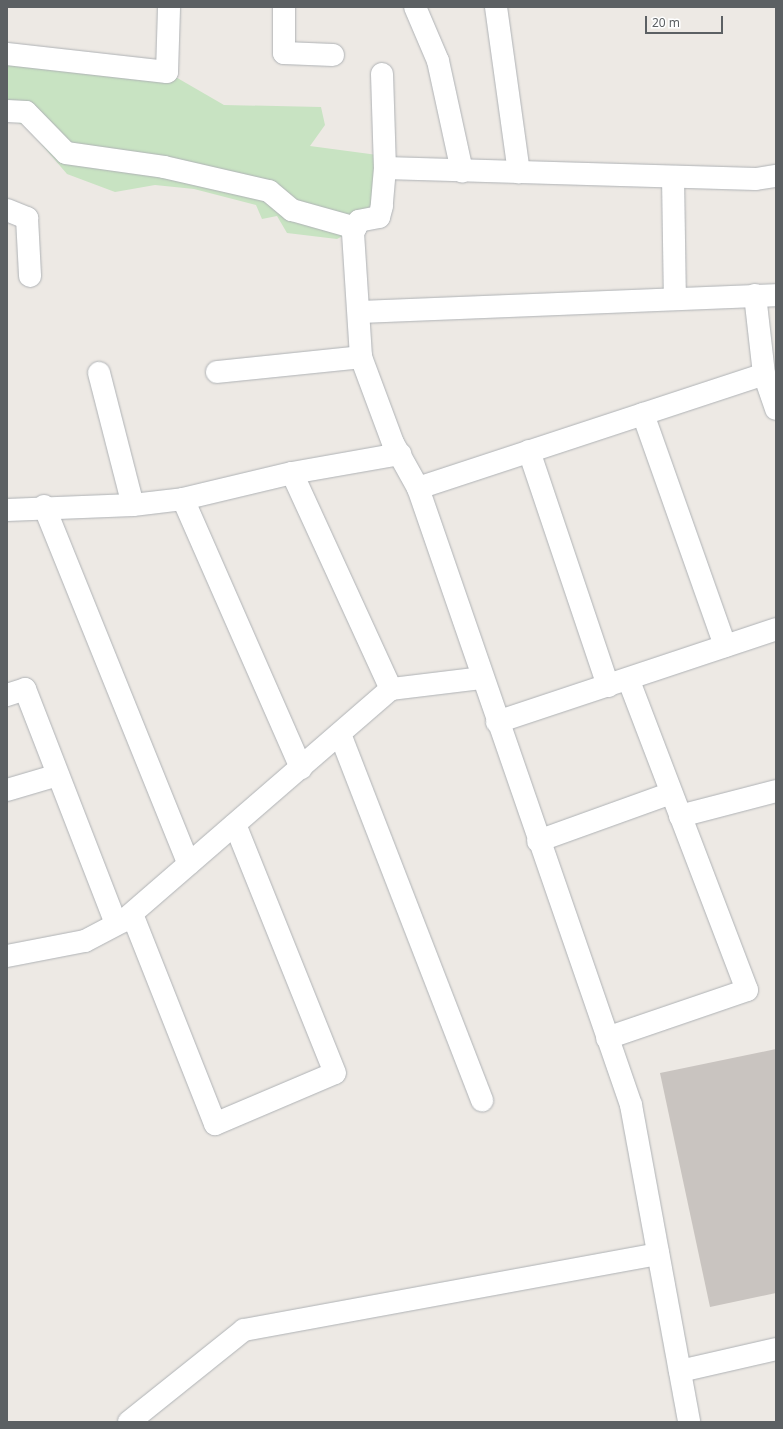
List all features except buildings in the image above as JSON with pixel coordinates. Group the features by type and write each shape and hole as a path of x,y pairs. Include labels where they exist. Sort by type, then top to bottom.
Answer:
{"street":[{"path":"7,54 167,72 169,7"},
{"path":"284,7 284,53 333,55"},
{"path":"415,7 438,61 462,171"},
{"path":"496,7 519,172"},
{"path":"382,74 385,168 379,217 359,222 353,233 361,357 400,454 418,488 538,841 631,1105 689,1422"},
{"path":"7,111 26,112 66,153 164,167 269,191 292,210 356,228"},
{"path":"385,168 756,179 776,176"},
{"path":"673,177 675,299"},
{"path":"7,210 27,218 30,276"},
{"path":"754,295 764,374 776,409"},
{"path":"359,312 776,295"},
{"path":"217,372 361,357"},
{"path":"99,372 133,506"},
{"path":"418,488 764,374"},
{"path":"643,414 725,646"},
{"path":"529,451 618,683 671,793 747,990 607,1038"},
{"path":"7,510 44,506 133,506 183,499 292,473 400,454"},
{"path":"292,473 391,689"},
{"path":"183,499 301,768"},
{"path":"44,506 189,864"},
{"path":"497,722 618,683 776,629"},
{"path":"7,956 85,941 124,919 391,689 482,678"},
{"path":"7,695 25,689 58,775 215,1124 335,1073 236,824"},
{"path":"340,734 482,1100"},
{"path":"7,790 58,775"},
{"path":"680,816 776,791"},
{"path":"538,841 671,793"},
{"path":"129,1422 244,1330 658,1254"},
{"path":"680,1371 776,1348"}],"green space":[{"path":"7,54 167,72 224,105 321,107 325,125 310,146 385,156 379,217 337,239 287,233 277,216 262,219 256,205 194,189 155,185 115,192 67,174 25,125 7,120"}]}
